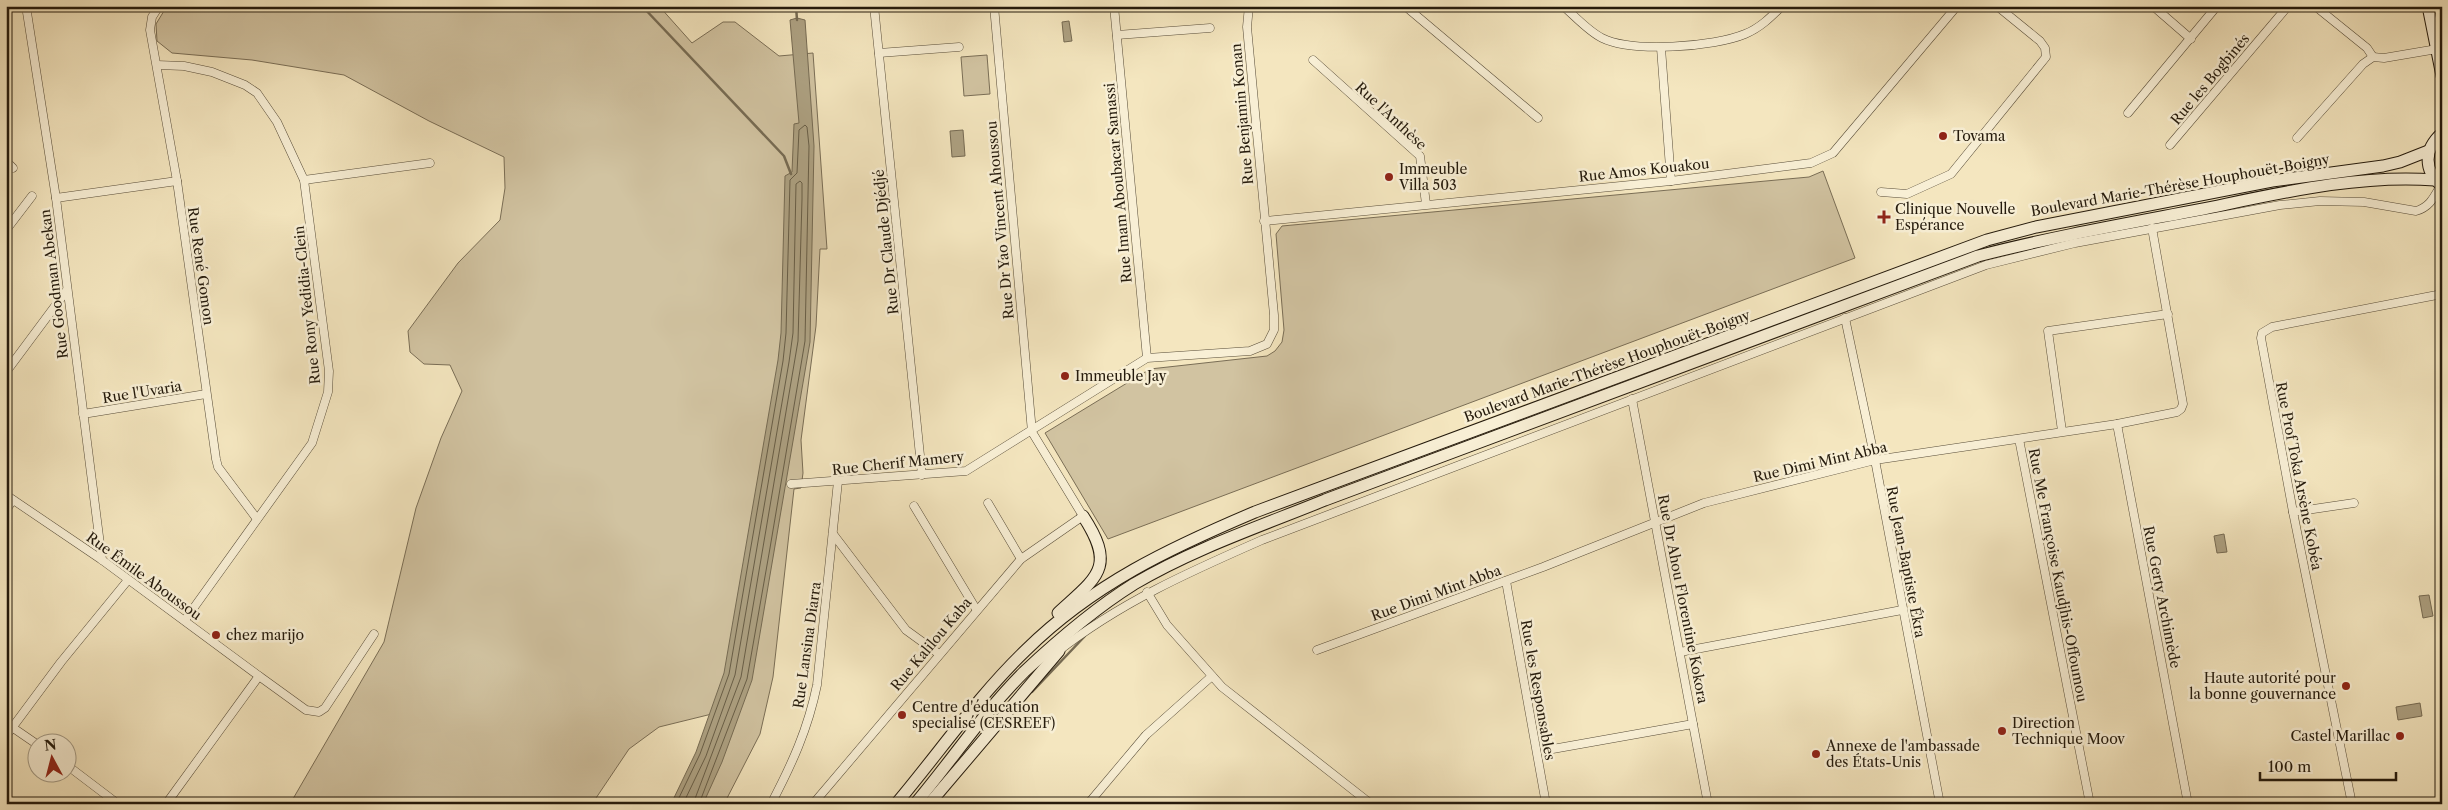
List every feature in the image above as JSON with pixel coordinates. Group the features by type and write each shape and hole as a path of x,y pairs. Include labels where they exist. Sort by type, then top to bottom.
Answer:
{"main road":[{"path":"2428,6 2439,52 2442,76"},
{"path":"2439,184 2428,167 2428,151 2433,141 2442,133"},
{"name":"Boulevard Marie-Thérèse Houphouët-Boigny","path":"896,804 995,683 1026,650 1070,612 1121,576 1169,549 1301,494 1770,321 1935,257 1987,240 2036,227 2272,181 2383,166 2400,162 2428,151"},
{"name":"Boulevard Marie-Thérèse Houphouët-Boigny","path":"915,804 977,726 1023,674 1062,637 1109,600 1177,562 1325,500 1510,433 1978,256 2024,244 2289,192 2381,180 2439,184"},
{"path":"1026,650 1037,631 1090,584 1098,572 1101,556 1098,544 1083,516"},
{"path":"929,804 1059,651"}],"street":[{"name":"Rue Goodman Abekan","path":"26,6 56,198 102,560"},
{"name":"Rue René Gomon","path":"159,6 152,17 150,30 177,181 206,394 218,467 257,520"},
{"name":"Rue Dr Claude Djédjé","path":"874,6 922,475"},
{"name":"Rue Dr Yao Vincent Ahoussou","path":"994,6 1032,432"},
{"name":"Rue Imam Aboubacar Samassi","path":"1114,6 1147,358"},
{"name":"Rue Benjamin Konan","path":"1249,6 1247,27 1264,220"},
{"path":"1405,6 1538,118"},
{"path":"1563,6 1600,38 1623,46 1661,48 1718,41 1745,34 1766,22 1782,6"},
{"name":"Rue Amos Kouakou","path":"1264,220 1672,181 1811,163 1832,153 1957,6"},
{"path":"1880,192 1907,194 1950,174 2046,58 2045,48 2040,41 1997,6"},
{"path":"2153,6 2191,39"},
{"path":"2128,113 2217,6"},
{"name":"Rue les Bogbinés","path":"2170,145 2288,6"},
{"path":"2315,6 2368,48 2373,56 2384,58 2439,52"},
{"path":"1117,36 1210,28"},
{"path":"879,53 959,47"},
{"path":"1661,48 1672,181"},
{"path":"2298,138 2363,64 2373,56"},
{"name":"Rue l'Anthèse","path":"1313,60 1420,156 1426,204"},
{"name":"Rue Rony Yedidia-Clein","path":"157,65 184,66 212,72 245,85 257,93 277,122 304,180 329,371 328,392 312,443 185,620"},
{"path":"6,162 13,168"},
{"path":"304,180 430,163"},
{"path":"56,198 177,181"},
{"path":"1023,674 1045,662 1111,612 1182,575 1262,540 1632,398 1845,321 1986,265 2066,245 2280,206 2320,201 2364,202 2416,211 2424,209 2432,200 2439,184"},
{"path":"6,230 32,196"},
{"name":"Rue Cherif Mamery","path":"791,484 966,471 1032,432 1147,358 1250,351 1264,347 1270,341 1274,330 1274,315 1264,220"},
{"name":"Rue Dimi Mint Abba","path":"1317,650 1506,580 1704,502 1875,460 2117,424 2181,409 2183,404 2152,228"},
{"path":"6,372 67,290"},
{"name":"Rue Prof Toka Arsène Kobéa","path":"2352,804 2293,512 2262,344 2262,333 2272,327 2442,294"},
{"path":"2062,431 2048,331 2168,314"},
{"name":"Rue Jean-Baptiste Ékra","path":"1845,321 1875,460 1940,804"},
{"name":"Rue l'Uvaria","path":"83,414 206,394"},
{"name":"Rue Dr Ahou Florentine Kokora","path":"1632,398 1708,804"},
{"name":"Rue Gerty Archimède","path":"2117,424 2188,804"},
{"path":"1032,432 1083,516"},
{"name":"Rue Me Françoise Kaudjhis-Offoumou","path":"2019,439 2090,804"},
{"name":"Rue Lansina Diarra","path":"771,804 805,733 817,685 838,481"},
{"name":"Rue Émile Aboussou","path":"6,495 102,560 306,710 319,712 325,708 374,634"},
{"path":"6,510 13,500"},
{"path":"988,503 1021,559"},
{"path":"2293,512 2354,503"},
{"path":"914,506 976,609"},
{"name":"Rue Kalilou Kaba","path":"813,804 976,609 1021,559 1083,516"},
{"path":"833,534 906,630 939,654"},
{"path":"6,736 9,725 128,580"},
{"name":"Rue les Responsables","path":"1506,580 1546,804"},
{"path":"1148,592 1167,625 1212,676 1253,714 1371,804"},
{"path":"1680,652 1902,610"},
{"path":"166,804 259,676"},
{"path":"1088,804 1146,735 1212,676"},
{"path":"1547,750 1693,724"},
{"path":"9,725 28,738"},
{"path":"78,774 118,804"}],"shaded area":[{"path":"167,6 659,6 692,43 723,22 735,22 779,56 813,53 827,249 820,249 816,326 801,440 803,473 801,488 794,489 773,677 760,734 724,804 688,804 728,710 659,727 629,749 592,804 290,804 384,642 416,508 441,438 462,391 450,365 424,364 410,352 408,331 458,263 500,220 505,188 504,157 429,121 344,75 252,60 172,53 157,41 156,24"},
{"path":"987,55 990,94 964,96 961,57"},
{"path":"2442,140 2442,180 2432,160 2434,151"},
{"path":"1823,171 1855,258 1108,539 1045,433 1150,369 1267,356 1275,351 1282,342 1284,330 1276,234 1282,226 1809,177"}],"water":[{"path":"797,18 805,20 814,146 810,342 752,680 722,762 703,804 671,804 696,752 724,673 778,360 781,333 785,176 792,172 794,124 799,123 790,20"},
{"path":"1069,21 1072,41 1064,42 1062,22"},
{"path":"963,130 965,156 952,157 950,131"},
{"path":"2224,534 2227,552 2217,553 2214,536"},
{"path":"2429,595 2433,616 2423,618 2419,596"},
{"path":"2420,703 2422,716 2398,720 2396,707"}],"waterway":[{"path":"642,6 784,156 791,174"},
{"path":"796,6 797,20"},
{"path":"1032,692 1085,636"}],"place":[{"name":"Tovama","path":"1943,136"},
{"name":"Immeuble Villa 503","path":"1389,177"},
{"name":"Clinique Nouvelle Espérance","path":"1884,217"},
{"name":"Immeuble Jay","path":"1065,376"},
{"name":"chez marijo","path":"216,635"},
{"name":"Haute autorité pour la bonne gouvernance","path":"2346,686"},
{"name":"Centre d'éducation specialisé (CESREEF)","path":"902,715"},
{"name":"Direction Technique Moov","path":"2002,731"},
{"name":"Castel Marillac","path":"2400,736"},
{"name":"Annexe de l'ambassade des États-Unis","path":"1816,754"}]}
